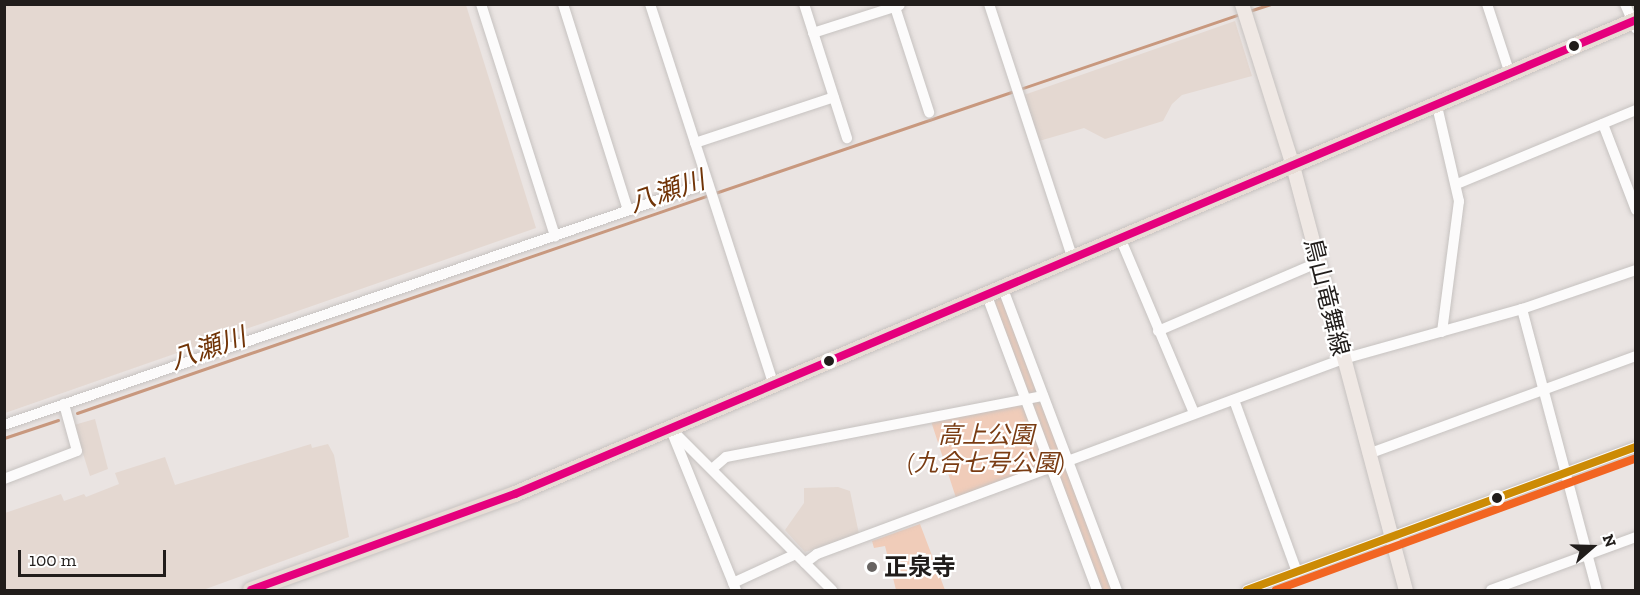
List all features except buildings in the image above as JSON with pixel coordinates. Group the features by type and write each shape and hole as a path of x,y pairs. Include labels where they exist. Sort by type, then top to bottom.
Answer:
{"highway":[{"path":"251,591 515,494 1510,74 1634,24"}],"main road":[{"name":"鳥山竜舞線","path":"1243,10 1293,166 1406,591"}],"street":[{"path":"481,4 555,236"},
{"path":"562,4 628,210"},
{"path":"650,4 774,386"},
{"path":"804,4 847,138"},
{"path":"989,4 1073,259"},
{"path":"1487,4 1510,74"},
{"path":"1625,4 1634,24"},
{"path":"813,33 896,5 929,112"},
{"path":"695,143 834,97"},
{"path":"1437,106 1457,184 1459,201 1442,332"},
{"path":"1457,184 1635,110"},
{"path":"1603,124 1635,210"},
{"path":"4,425 628,210 710,190"},
{"path":"1121,240 1194,413"},
{"path":"1158,331 1319,262"},
{"path":"805,563 817,554 1068,463 1194,413 1343,359 1522,309 1635,270"},
{"path":"1003,289 1117,591"},
{"path":"987,296 1097,591"},
{"path":"1522,309 1597,591"},
{"path":"1368,454 1635,356"},
{"path":"687,474 695,466 710,466 726,457 1043,396"},
{"path":"1234,400 1297,572"},
{"path":"4,479 75,454 78,447 64,404"},
{"path":"671,429 832,591"},
{"path":"671,429 687,474 735,587 796,554"},
{"path":"1247,591 1276,586 1297,572 1635,447"},
{"path":"1491,591 1635,537"}],"shaded area":[{"path":"4,5 466,5 536,228 5,413"},
{"path":"1235,21 1252,76 1182,95 1172,104 1163,121 1105,139 1084,128 1039,141 1024,95"},
{"path":"95,419 108,469 90,476 74,425"},
{"path":"311,444 312,448 328,444 334,455 349,537 203,590 5,590 5,513 61,494 64,501 84,494 86,497 119,484 115,473 165,457 175,485"},
{"path":"838,487 850,491 859,534 805,552 785,530 804,503 804,488"}],"green space":[{"name":"高上公園 (九合七号公園)","path":"1003,289 1116,590 1097,590 1051,468 958,504 930,418 1025,399 987,296"},
{"path":"920,524 945,590 896,590 885,546 874,548 872,541"}],"waterway":[{"name":"八瀬川","path":"1249,11 1270,4"},
{"name":"八瀬川","path":"715,193 1240,14"},
{"name":"八瀬川","path":"77,413 709,195"},
{"name":"八瀬川","path":"4,438 58,420"}],"transit line":[{"path":"251,590 515,494 1636,20"},
{"path":"1247,590 1636,447"},
{"path":"1276,590 1636,458"}],"place":[{"name":"正泉寺","path":"872,567"}]}
